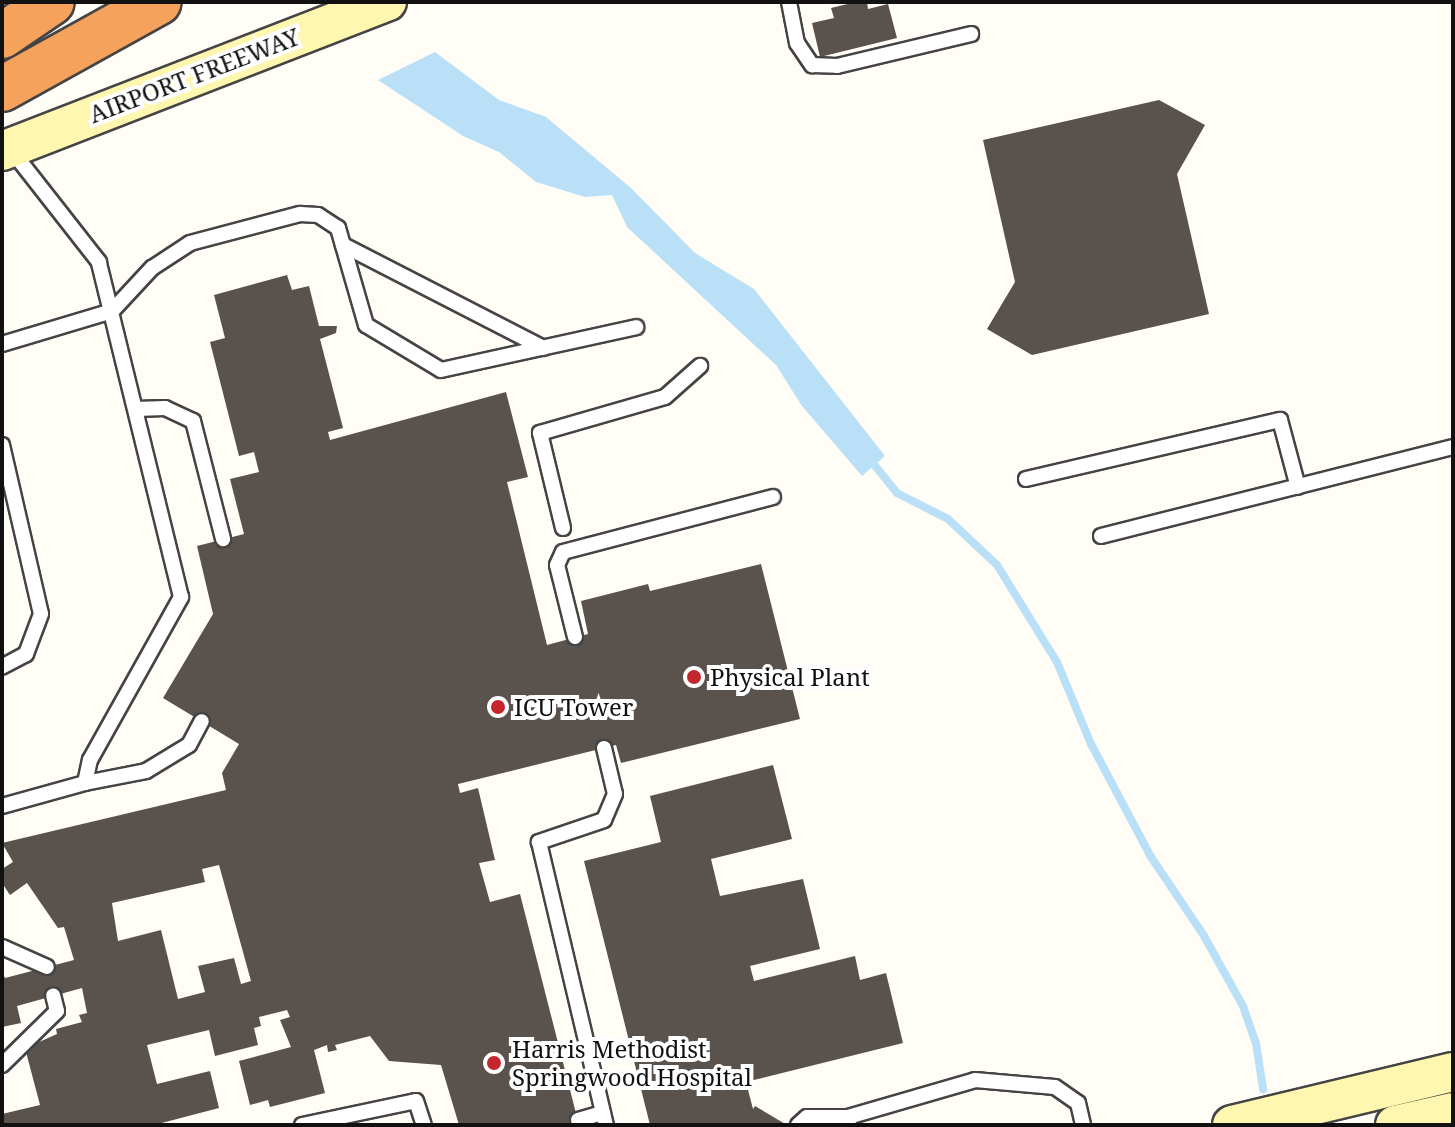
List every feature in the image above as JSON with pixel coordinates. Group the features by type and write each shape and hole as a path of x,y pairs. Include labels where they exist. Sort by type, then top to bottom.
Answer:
{"highway":[{"path":"2,36 52,2"},
{"path":"2,89 159,2"}],"main road":[{"name":"AIRPORT FREEWAY","path":"6,149 387,2"},
{"path":"1232,1125 1453,1072"},
{"path":"1395,1125 1443,1117"}],"lane":[{"path":"789,2 797,43 812,65 837,66 971,34"},
{"path":"6,149 99,262 181,597 90,760 85,783"},
{"path":"2,344 112,311 152,268 190,243 300,214 318,215 338,228 366,325 441,370 636,327"},
{"path":"343,245 543,348"},
{"path":"563,528 540,433 665,397 700,366"},
{"path":"136,409 165,408 193,421 223,539"},
{"path":"1026,479 1280,420 1298,487"},
{"path":"2,445 41,614 26,654 2,667"},
{"path":"1101,536 1453,447"},
{"path":"575,637 557,565 563,552 773,497"},
{"path":"2,806 85,783 146,771 189,745 202,721"},
{"path":"578,1120 604,1119 539,842 604,820 615,794 604,748"},
{"path":"2,947 41,960 47,967"},
{"path":"2,1065 57,1011 53,995"},
{"path":"798,1125 807,1117 849,1121 975,1080 1055,1087 1078,1103 1083,1125"},
{"path":"302,1125 416,1101 424,1125"}],"water":[{"path":"435,52 499,100 546,117 631,188 695,253 754,289 885,456 862,476 802,406 776,365 627,227 612,195 585,197 536,182 499,152 463,136 378,80"}],"building":[{"path":"867,2 868,9 888,4 897,38 820,57 812,23 834,18 831,8"},
{"path":"1159,100 1205,125 1177,174 1209,314 1032,355 987,329 1015,282 983,140"},
{"path":"287,275 292,290 309,286 319,326 337,326 336,333 320,339 343,428 328,432 330,440 506,392 528,477 507,482 547,645 588,634 581,601 648,584 650,591 761,564 800,719 621,763 616,745 458,784 460,793 478,788 495,860 479,863 490,902 520,894 579,1125 459,1125 441,1065 389,1061 370,1036 335,1045 337,1050 328,1052 327,1045 314,1050 325,1093 270,1107 268,1100 250,1105 239,1061 291,1047 280,1020 290,1017 287,1010 259,1017 261,1026 254,1028 258,1045 215,1056 209,1030 147,1045 157,1084 210,1071 219,1108 154,1125 2,1125 2,1114 40,1105 26,1052 30,1046 57,1034 56,1029 82,1022 79,1015 87,1013 82,988 17,1006 21,1023 2,1027 2,972 5,978 74,960 64,927 58,928 27,883 10,895 2,883 2,869 13,862 2,843 226,790 222,773 239,744 163,698 213,614 197,546 244,534 230,479 259,472 254,452 239,456 210,342 225,338 214,295","holes":["219,865 251,981 241,984 234,958 198,966 205,992 178,999 161,930 118,941 112,903 205,882 202,869"]},
{"path":"773,765 792,839 711,859 720,896 803,879 820,949 750,966 754,981 855,956 860,980 886,973 903,1043 746,1082 753,1109 755,1106 787,1125 650,1125 584,861 661,842 650,796"}],"waterway":[{"path":"868,457 897,493 948,519 997,565 1057,662 1091,744 1151,857 1204,936 1243,1006 1256,1043 1263,1089"}],"place":[{"name":"Physical Plant","path":"694,677"},
{"name":"ICU Tower","path":"498,707"},
{"name":"Harris Methodist Springwood Hospital","path":"494,1063"}]}
